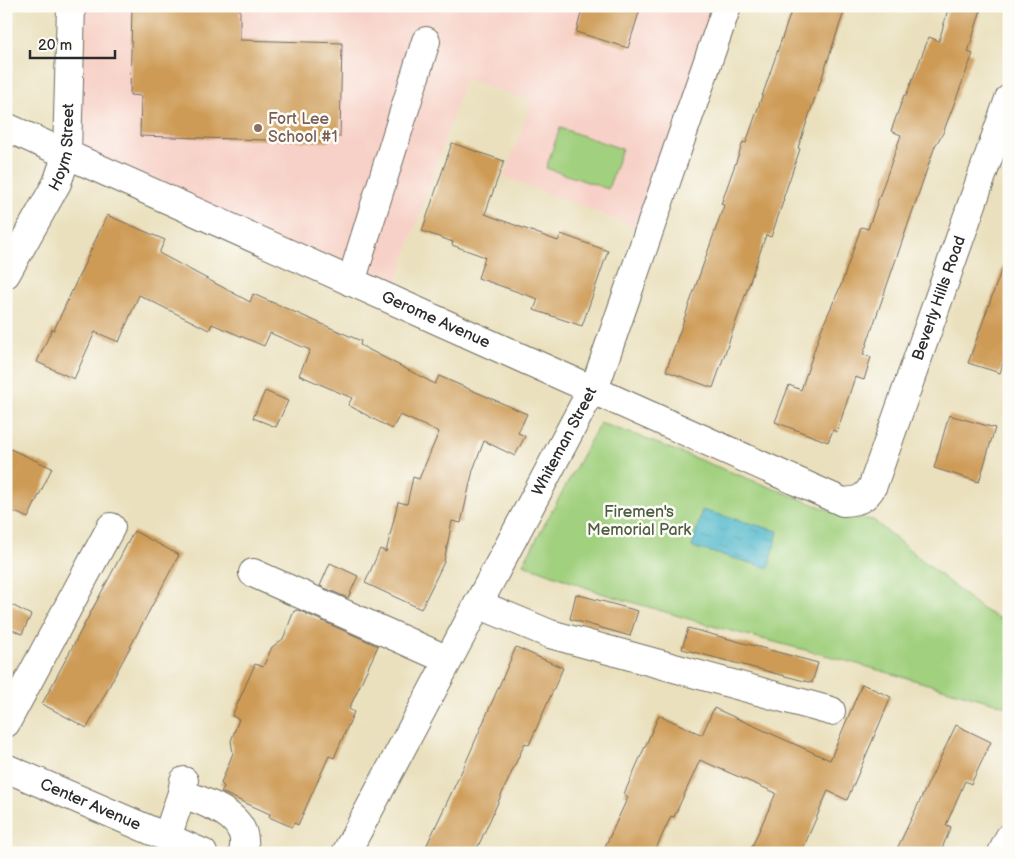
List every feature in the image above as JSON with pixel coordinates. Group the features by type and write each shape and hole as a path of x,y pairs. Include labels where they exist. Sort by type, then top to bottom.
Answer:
{"street":[{"name":"Hoym Street","path":"6,274 57,183 67,154 71,6"},
{"name":"Whiteman Street","path":"346,853 598,378 727,6"},
{"path":"351,282 426,41"},
{"name":"Beverly Hills Road","path":"868,495 1009,99"},
{"name":"Gerome Avenue","path":"6,127 843,502 857,501 868,495"},
{"path":"6,722 111,527"},
{"path":"253,573 448,660"},
{"path":"478,604 550,634 831,711"},
{"name":"Center Avenue","path":"6,768 203,853"},
{"path":"167,837 183,787 240,824 245,840 243,853"},
{"path":"1002,853 1009,838"}],"shaded area":[{"name":"Fort Lee School #1","path":"71,6 727,6 649,232 504,177 532,101 465,79 391,299 67,154"}],"green space":[{"path":"560,128 622,149 608,189 546,168"},
{"name":"Firemen's Memorial Park","path":"600,423 839,514 873,520 982,609 1009,624 1009,707 836,658 716,627 601,593 523,564"}],"water":[{"path":"702,510 778,531 769,568 692,547"}],"building":[{"path":"132,6 240,6 240,40 342,43 340,137 329,137 329,142 140,136 141,96 130,95"},
{"path":"583,6 641,6 628,48 576,32"},
{"path":"793,6 846,6 798,148 800,149 771,237 766,235 713,388 666,371 724,205 721,204 743,142 746,143"},
{"path":"949,6 982,6 968,52 973,54 943,133 935,146 863,355 871,357 864,380 855,377 837,432 833,430 828,442 775,422 789,385 801,390 821,330 841,285 861,227 868,229 901,135 891,131 904,95 906,96 929,37 939,41"},
{"path":"452,143 504,161 485,214 558,241 561,234 608,251 582,326 534,310 538,299 478,278 485,257 452,245 453,242 422,231"},
{"path":"107,215 165,240 159,253 250,302 253,294 361,341 360,345 435,384 439,376 527,414 518,433 525,436 515,456 484,441 473,470 461,523 452,521 444,562 421,609 365,583 380,549 386,552 398,502 407,504 413,477 419,479 439,432 400,415 392,429 348,405 352,398 299,375 310,350 270,333 264,346 212,324 209,330 139,295 119,342 95,332 74,379 37,362 52,329 54,330"},
{"path":"1005,260 1009,261 1009,344 1000,373 968,363"},
{"path":"265,391 288,401 276,427 253,418"},
{"path":"949,415 995,428 979,482 934,468"},
{"path":"6,447 52,468 28,518 6,508"},
{"path":"134,531 179,555 87,728 42,704"},
{"path":"330,563 358,576 348,598 320,586"},
{"path":"576,594 638,611 630,636 570,619"},
{"path":"6,602 31,615 22,634 6,627"},
{"path":"298,610 378,646 349,709 354,712 334,758 329,756 298,825 294,823 292,827 269,817 270,814 221,792 224,787 221,783 233,753 231,741 239,719 232,716 255,664 263,667 272,647 283,639 294,611"},
{"path":"688,628 818,663 812,683 682,649"},
{"path":"516,647 563,668 529,745 525,743 475,853 423,853 466,762"},
{"path":"862,684 891,697 847,800 828,791 801,853 749,853 776,793 700,760 674,817 671,816 654,853 602,853 628,797 624,794 659,715 702,735 714,708 830,760"},
{"path":"956,725 991,742 971,784 965,781 946,825 951,827 940,853 895,853"}],"place":[{"name":"Fort Lee School #1","path":"258,128"}]}
